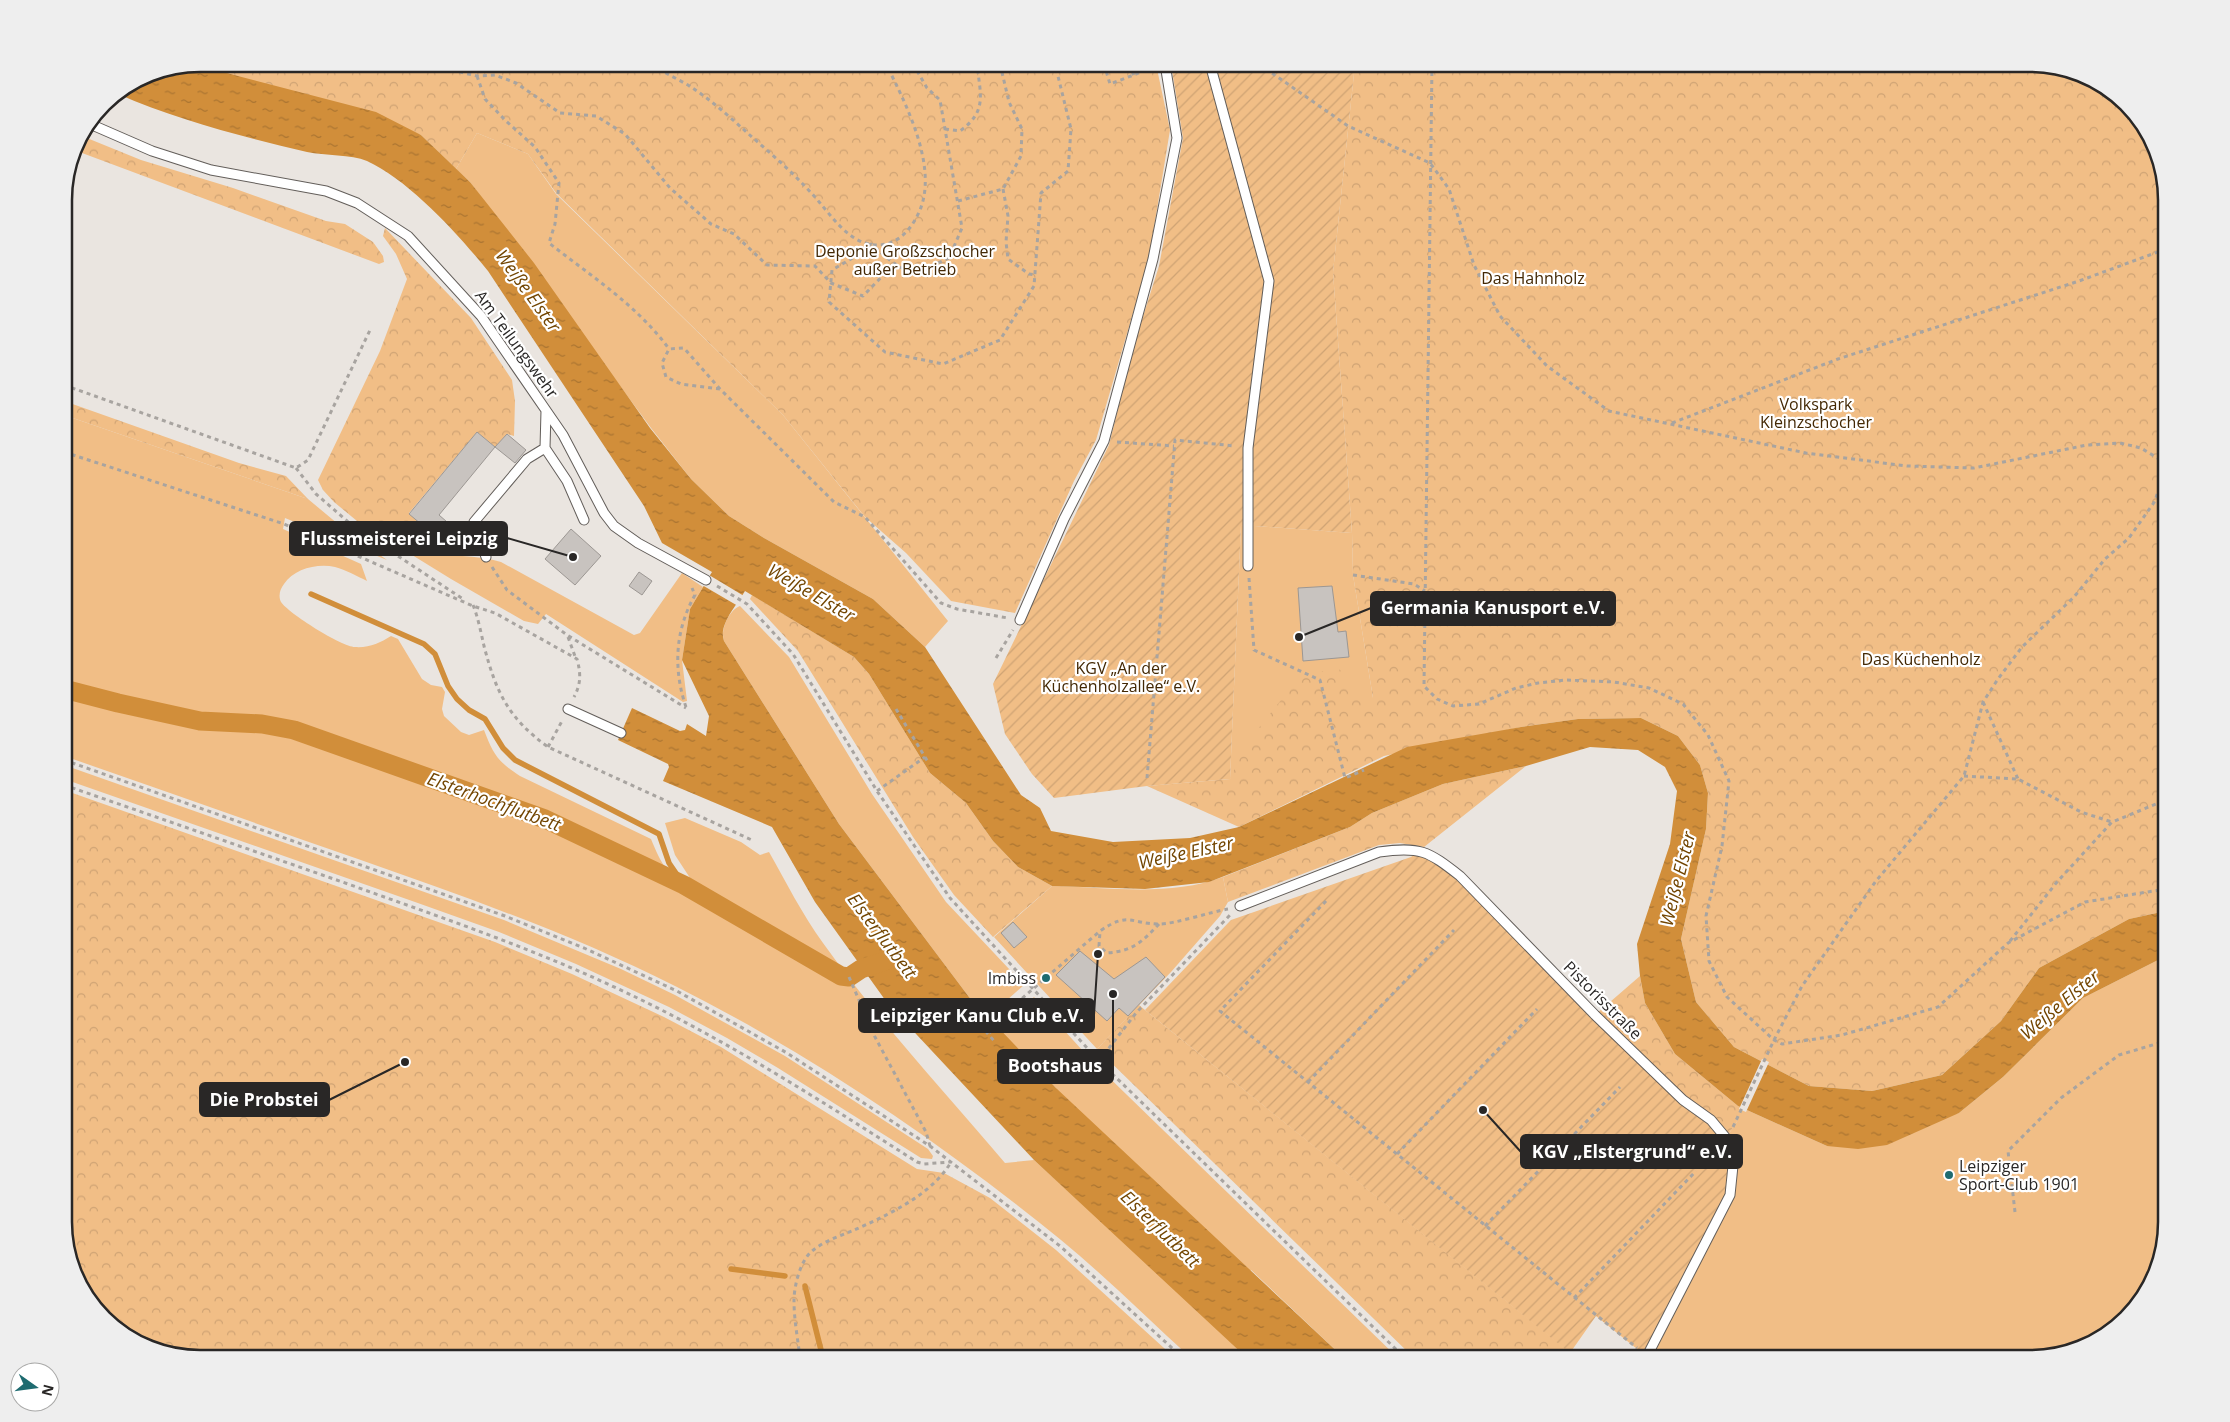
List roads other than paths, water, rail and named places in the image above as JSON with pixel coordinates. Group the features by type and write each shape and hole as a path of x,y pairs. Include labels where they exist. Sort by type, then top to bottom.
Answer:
{"lane":[{"path":"1020,620 1064,520 1104,441 1153,259 1178,138 1166,72"},
{"path":"1212,72 1269,281 1248,448 1248,566"},
{"name":"Am Teilungswehr","path":"96,127 152,151 210,170 326,191 357,203 408,236 475,309 563,435 604,513 614,526 638,543 706,580"},
{"path":"546,411 545,448 567,481 584,520"},
{"path":"486,557 474,522 527,459 545,448"},
{"path":"568,709 621,733"},
{"name":"Pistorisstraße","path":"1240,906 1379,852 1399,849 1420,850 1440,860 1460,876 1602,1021 1683,1100 1711,1120 1726,1138 1734,1156 1730,1195 1651,1350"}],"water":[{"path":"227,73 376,112 421,135 470,182 534,263 650,428 691,479 729,516 764,538 873,599 925,647 1021,795 1040,808 1051,831 1113,842 1190,838 1239,827 1407,747 1578,719 1641,718 1678,736 1700,765 1708,793 1706,829 1681,939 1696,1002 1734,1047 1809,1086 1872,1091 1942,1075 2001,1021 2039,968 2129,919 2158,913 2158,960 2083,998 2003,1077 1959,1113 1887,1145 1858,1149 1827,1146 1738,1106 1675,1054 1645,1003 1637,944 1670,844 1677,791 1665,767 1638,750 1590,747 1526,766 1443,784 1372,813 1350,827 1209,882 1145,889 1052,886 1018,867 993,841 966,803 930,773 869,674 854,657 745,591 726,622 723,635 724,641 839,824 969,997 1056,1088 1335,1350 1238,1350 1034,1160 888,1004 815,902 772,827 663,781 669,767 668,764 618,740 632,708 680,731 685,730 687,724 706,736 709,716 682,660 690,609 712,572 662,543 644,506 488,271 463,241 400,181 367,161 346,156 307,152 235,134 187,120 125,97 151,82 175,75"}],"waterway":[{"path":"311,594 424,644 435,654 448,686 457,699 469,710 485,719 503,748 515,760 659,834 669,863 684,885"},
{"name":"Elsterhochflutbett","path":"73,691 200,721 262,724 294,730 545,819 684,885 841,976 849,977 861,969 885,961"},
{"path":"731,1269 785,1276"},
{"path":"805,1286 821,1350"}],"place":[{"name":"Flussmeisterei Leipzig","path":"573,557"},
{"name":"Germania Kanusport e.V.","path":"1299,637"},
{"name":"Leipziger Kanu Club e.V.","path":"1098,954"},
{"name":"Imbiss","path":"1046,978"},
{"name":"Bootshaus","path":"1113,994"},
{"name":"Die Probstei","path":"405,1062"},
{"name":"KGV „Elstergrund“ e.V.","path":"1483,1110"},
{"name":"Leipziger Sport-Club 1901","path":"1949,1175"}],"park label":[{"name":"Deponie Großzschocher außer Betrieb","path":"905,260"},
{"name":"Das Hahnholz","path":"1533,278"},
{"name":"Volkspark Kleinzschocher","path":"1816,413"},
{"name":"Das Küchenholz","path":"1921,659"},
{"name":"KGV „An der Küchenholzallee“ e.V.","path":"1121,677"}],"water label":[{"name":"Weiße Elster","path":"528,291"},
{"name":"Weiße Elster","path":"811,593"},
{"name":"Weiße Elster","path":"1186,853"},
{"name":"Weiße Elster","path":"1678,879"},
{"name":"Elsterflutbett","path":"882,936"},
{"name":"Weiße Elster","path":"2060,1005"},
{"name":"Elsterflutbett","path":"1160,1229"}]}
